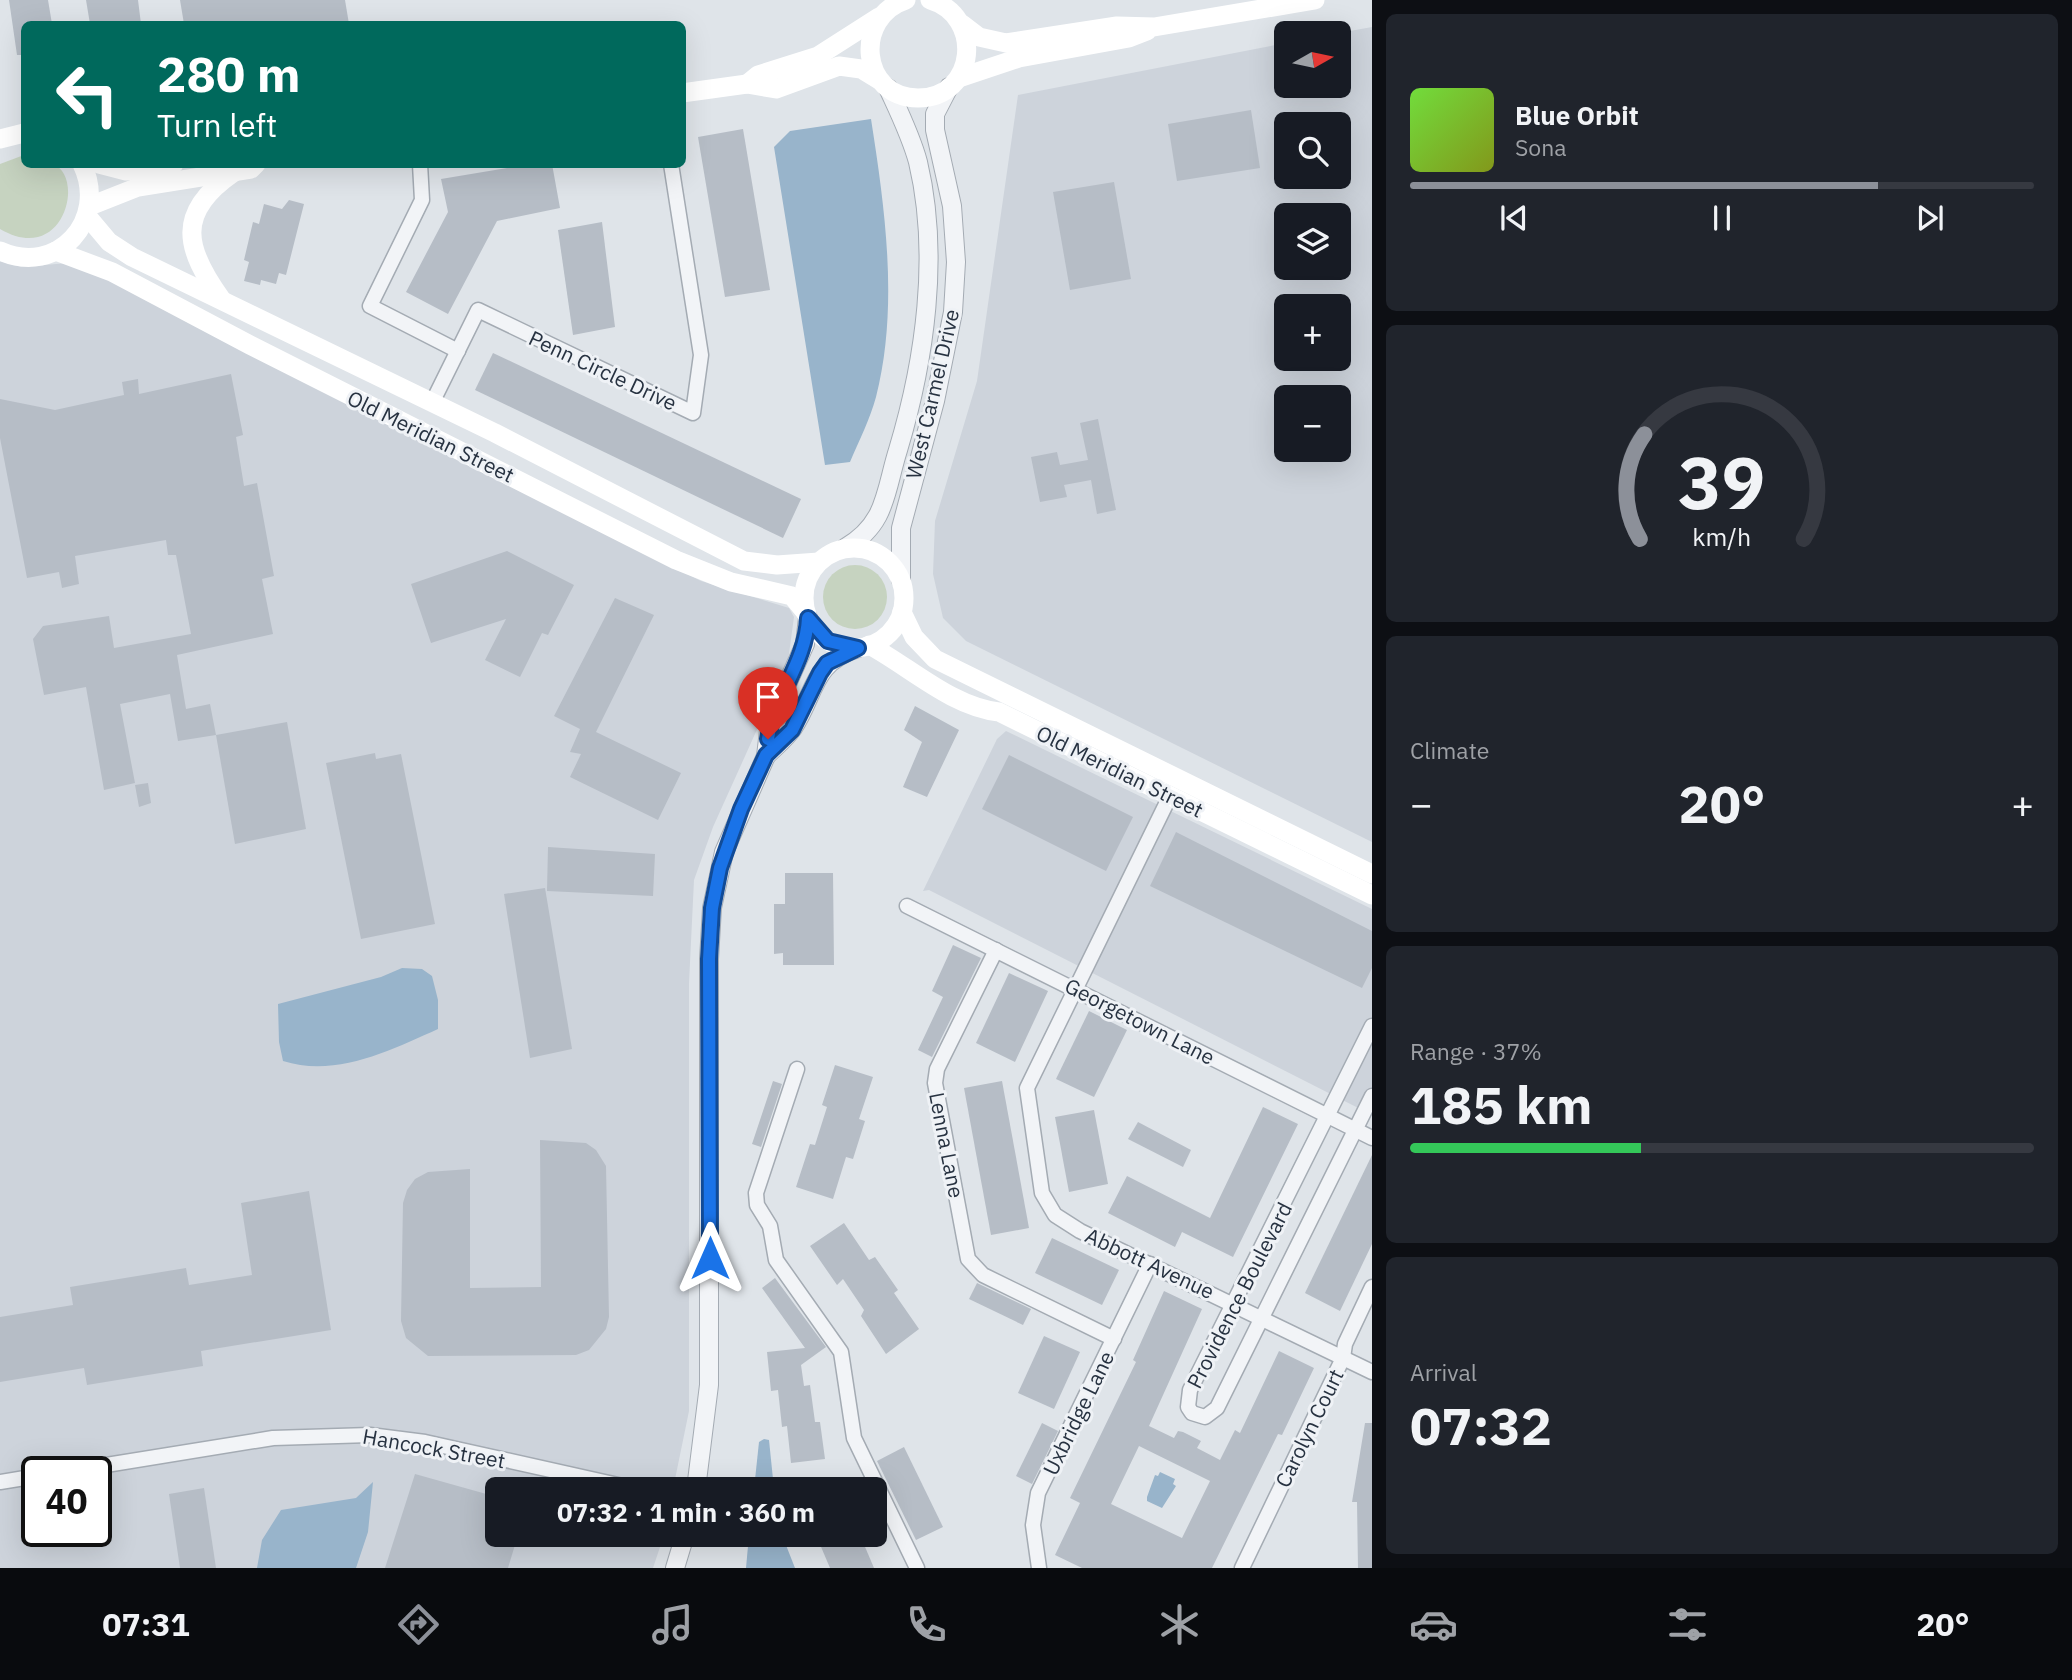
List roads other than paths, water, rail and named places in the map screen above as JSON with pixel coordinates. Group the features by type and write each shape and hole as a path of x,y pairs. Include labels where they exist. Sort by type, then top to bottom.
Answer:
{"main road":[{"path":"747,84 758,75 818,56 884,10 906,0"},
{"path":"939,2 979,37 1006,43 1117,26 1154,27 1315,0"},
{"path":"884,10 869,45 871,63 884,84"},
{"path":"954,83 967,55 968,42 962,24"},
{"path":"686,92 747,84 776,89 839,66 862,69 900,95 919,98 938,94 954,83 1019,58 1129,38 1154,27"},
{"path":"0,139 21,134"},
{"path":"0,251 25,258 56,251 77,235 89,212 90,191 83,168"},
{"path":"114,168 126,171 146,168"},
{"path":"89,212 138,187 252,168"},
{"path":"223,301 196,259 191,232 201,201 236,170"},
{"name":"Old Meridian Street","path":"89,212 116,248 432,403 744,561 778,565 819,562"},
{"name":"Old Meridian Street","path":"56,251 100,267 676,560 731,582 792,596 807,615"},
{"path":"845,548 874,552 890,563 901,580 904,596 902,612 890,633 864,647 828,641 807,615 807,580 819,562 845,548"},
{"name":"Old Meridian Street","path":"902,612 914,637 936,659 1372,874"},
{"name":"Old Meridian Street","path":"864,647 950,694 986,710 999,712 1372,895"}],"street":[{"name":"West Carmel Drive","path":"901,580 901,528 935,401 953,320 956,262 952,206 935,130 935,114 954,83"},
{"name":"West Carmel Drive","path":"845,548 865,534 882,512 921,363 926,267 922,193 918,163 908,131 884,84"},
{"path":"420,168 422,200 370,306 458,351"},
{"name":"Penn Circle Drive","path":"432,403 478,310 693,413 701,355 672,168"},
{"path":"697,1477 709,1373 710,929 724,852 766,755 770,722 805,644 807,615"},
{"path":"766,755 792,730 827,663 864,647"},
{"path":"1074,988 1170,796"},
{"name":"Georgetown Lane","path":"907,906 1372,1138"},
{"name":"Lenna Lane","path":"996,950 937,1069 935,1083 968,1259 983,1275 1114,1339"},
{"name":"Abbott Avenue","path":"1074,988 1027,1088 1035,1161 1046,1203 1055,1215 1080,1231 1234,1303 1372,1372"},
{"name":"Providence Boulevard","path":"1372,1026 1330,1116 1190,1390 1188,1407 1192,1413 1205,1417 1217,1408 1372,1096"},
{"path":"797,1069 756,1193 757,1205 771,1226 776,1260 841,1352 854,1438 917,1568"},
{"name":"Uxbridge Lane","path":"1039,1568 1033,1525 1038,1493 1150,1264"},
{"name":"Carolyn Court","path":"1242,1568 1343,1358 1345,1343 1372,1287"},
{"name":"Hancock Street","path":"112,1464 273,1438 370,1435 425,1442 582,1477"},
{"path":"0,1482 21,1479"},
{"path":"675,1568 681,1547"}],"water":[{"path":"871,119 887,258 887,328 883,363 874,405 850,462 825,465 774,147 790,131"},
{"path":"402,968 422,969 432,976 438,1000 438,1029 382,1053 343,1064 303,1065 283,1061 279,1042 278,1004 381,977"},
{"path":"769,1440 773,1477 755,1477 759,1442"},
{"path":"1160,1472 1175,1479 1173,1484 1176,1486 1162,1508 1147,1501 1155,1475 1158,1476"},
{"path":"373,1482 368,1532 356,1568 257,1568 262,1540 281,1510 356,1498"},
{"path":"748,1547 787,1547 795,1568 746,1568"}]}
